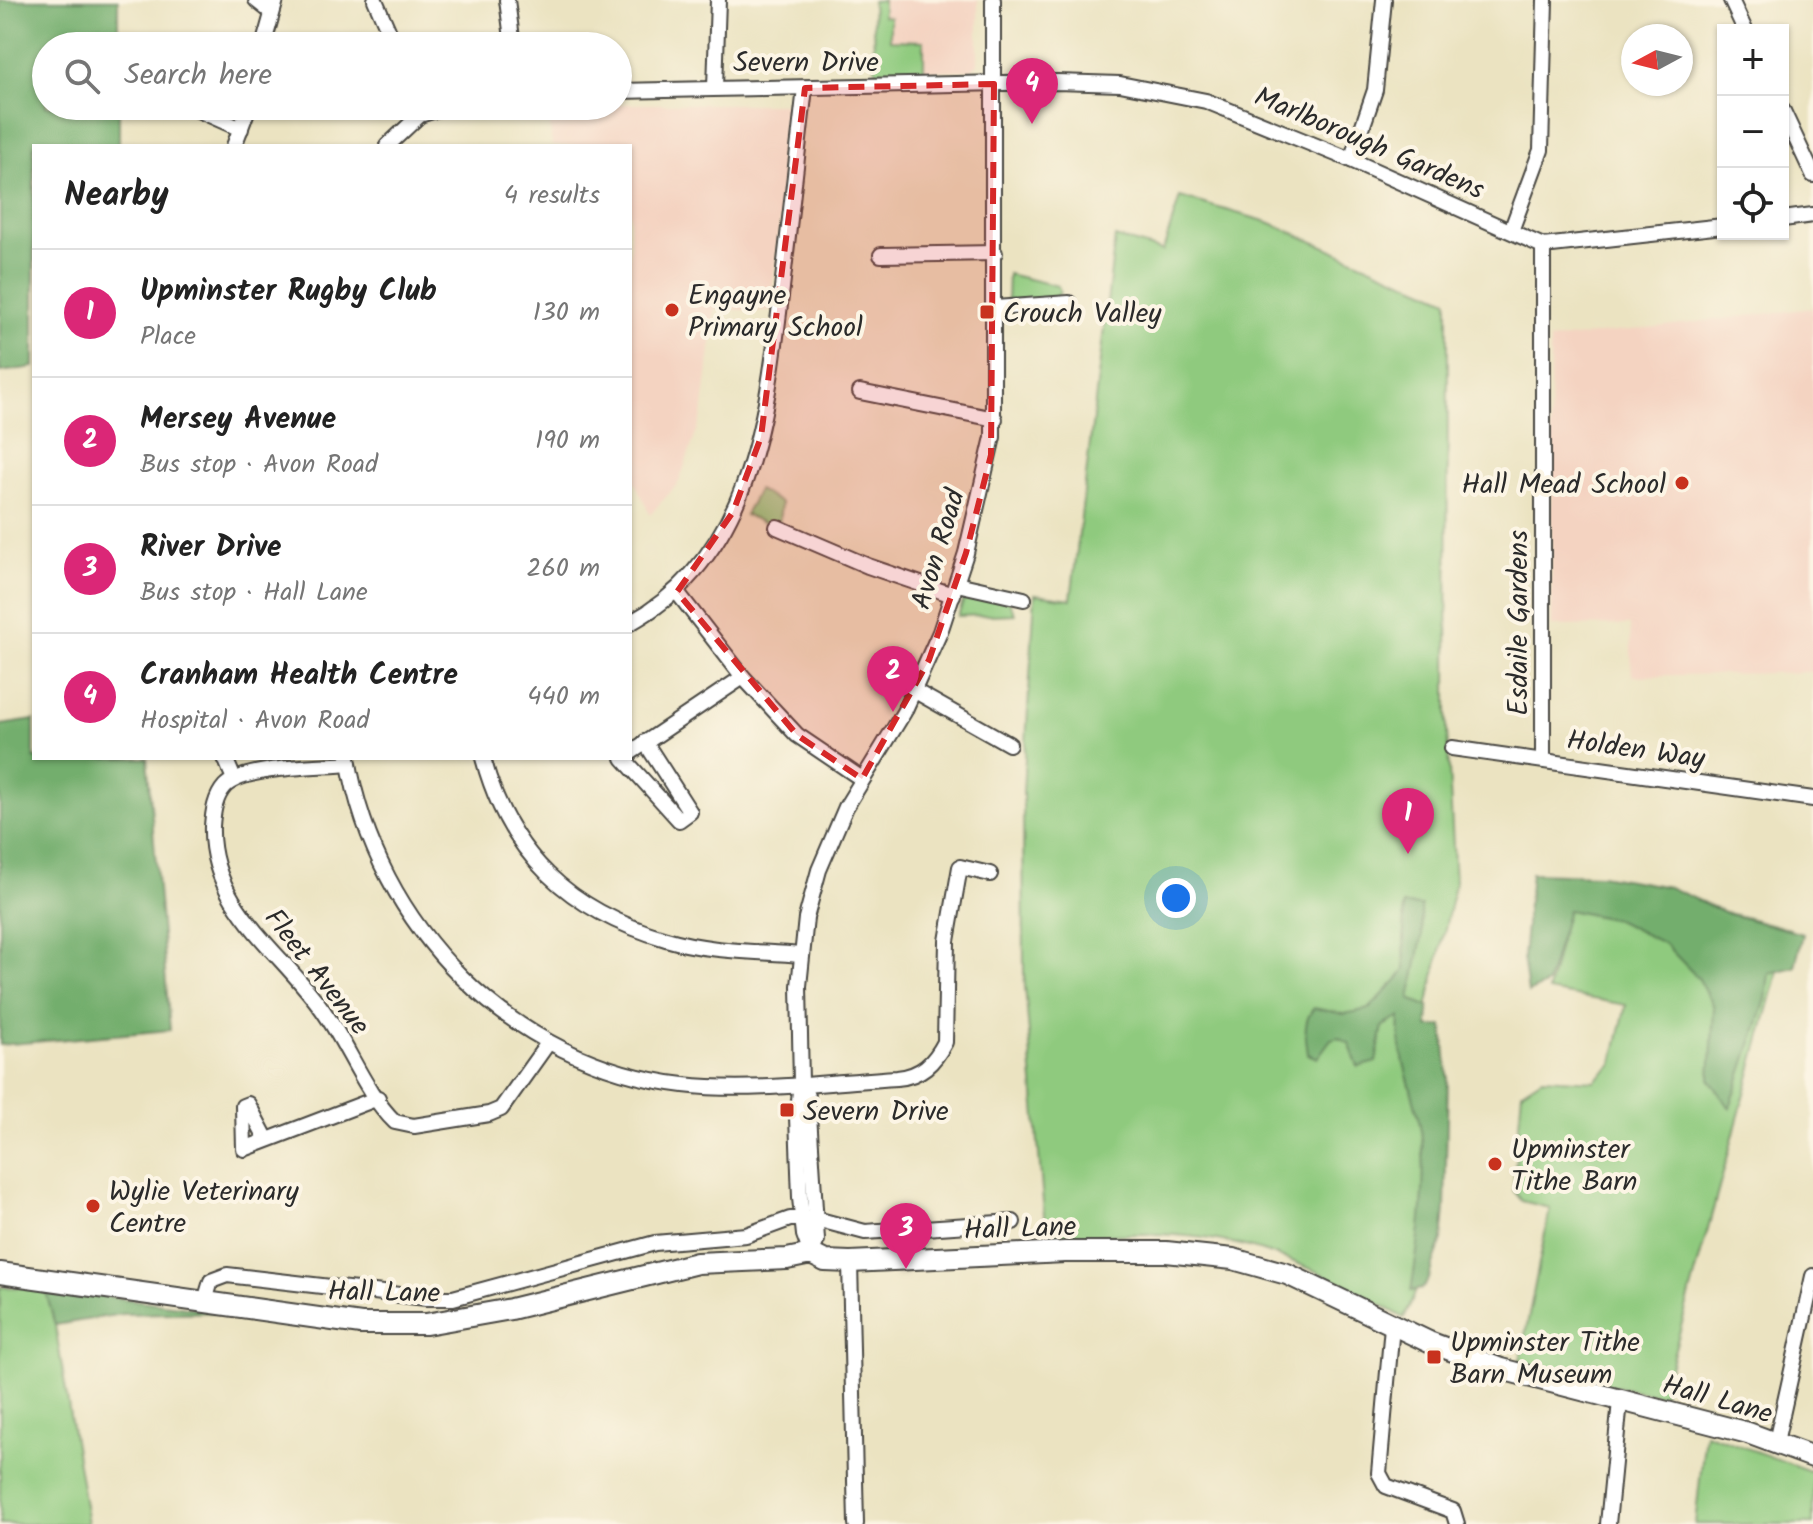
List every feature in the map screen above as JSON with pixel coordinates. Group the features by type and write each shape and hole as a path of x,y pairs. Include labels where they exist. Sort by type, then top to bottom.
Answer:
{"street":[{"path":"256,0 273,6 266,32"},
{"path":"375,0 389,32"},
{"path":"507,0 511,32"},
{"path":"715,87 718,0"},
{"name":"Avon Road","path":"811,1254 817,1240 809,1219 808,1099 801,1083 801,955 806,918 819,870 862,779 915,691 955,589 985,480 995,419 993,0"},
{"path":"1351,160 1375,90 1384,0"},
{"path":"1511,231 1541,150 1545,0"},
{"path":"1731,0 1742,24"},
{"name":"Severn Drive","path":"632,90 994,84"},
{"name":"Marlborough Gardens","path":"994,84 1106,84 1167,91 1206,101 1351,160 1543,246"},
{"path":"632,622 677,592 699,567 733,512 761,437 805,88"},
{"path":"221,120 241,129"},
{"path":"235,144 244,120"},
{"path":"389,144 412,120"},
{"path":"1789,124 1813,175"},
{"path":"1789,218 1813,215"},
{"path":"1543,246 1717,227"},
{"name":"Esdaile Gardens","path":"1543,246 1543,760"},
{"path":"881,255 995,253"},
{"path":"995,308 1069,303"},
{"path":"860,392 995,419"},
{"path":"777,527 868,566 955,589 1024,599"},
{"path":"677,592 743,677 797,735 862,779"},
{"path":"632,752 743,677"},
{"path":"915,691 1009,744"},
{"path":"625,760 679,820 690,812 645,742"},
{"name":"Holden Way","path":"1452,748 1813,799"},
{"path":"226,760 234,779 348,761 372,845 406,912 458,974 499,1009 548,1043 619,1073 683,1085 907,1077 929,1066 945,1042 947,941 960,867 990,874"},
{"path":"484,760 496,799 514,837 553,879 593,906 666,939 801,955"},
{"name":"Fleet Avenue","path":"234,779 217,799 212,829 214,850 228,891 252,927 324,1012 387,1115 404,1126 489,1114 510,1100 548,1043"},
{"path":"267,1140 378,1098"},
{"name":"Hall Lane","path":"205,1301 211,1281 227,1275 426,1298 453,1298 655,1243 746,1235 790,1219 809,1219 865,1232 1013,1222"},
{"name":"Hall Lane","path":"0,1273 361,1324 426,1324 511,1309 697,1263 787,1259 811,1254 825,1261 850,1262 1065,1252 1166,1252 1233,1259 1300,1279 1392,1326 1501,1369 1776,1442 1813,1457"},
{"path":"850,1262 856,1524"},
{"path":"1776,1442 1813,1276"},
{"path":"1392,1326 1379,1473 1386,1486 1453,1511 1457,1524"},
{"path":"1608,1524 1620,1401"}],"highlighted area":[{"path":"994,84 991,455 966,553 929,660 862,779 797,735 677,592 733,512 761,437 805,88"}],"shaded area":[{"path":"873,0 978,0 978,64 971,70 875,72"},
{"name":"Engayne Primary School","path":"632,104 793,104 770,311 715,309 702,416 679,482 650,515 632,475 632,144 552,144 549,120 632,120"},
{"name":"Hall Mead School","path":"1813,308 1813,672 1632,676 1630,625 1552,626 1550,340"}],"green space":[{"path":"0,0 118,0 118,32 32,32 32,120 119,120 119,144 32,144 32,367 0,372"},
{"path":"883,0 883,16 890,17 890,40 924,41 924,71 875,72 872,1"},
{"path":"1180,197 1268,222 1448,300 1447,731 1455,884 1422,1030 1433,1252 1404,1318 1323,1274 1237,1244 1159,1234 1046,1239 1024,974 1023,792 1035,594 1071,599 1115,237 1163,251"},
{"path":"1008,274 1058,286 1060,292 1056,299 1007,303"},
{"path":"758,490 781,503 779,523 772,526 745,515"},
{"path":"967,591 1009,601 1015,614 958,616"},
{"path":"32,720 32,760 147,760 170,1030 0,1045 0,725"},
{"path":"1531,873 1601,875 1669,887 1726,913 1803,934 1795,967 1769,973 1766,999 1730,1108 1710,1080 1714,1007 1699,979 1665,944 1616,920 1568,910 1547,984 1528,993 1523,957"},
{"path":"1571,893 1651,893 1790,929 1662,1396 1519,1366 1550,1208 1522,1201 1513,1190 1522,1091 1542,1078 1594,1081 1612,1065 1626,1005 1548,991"},
{"path":"1403,905 1421,906 1422,937 1410,999 1429,1007 1428,1027 1443,1026 1448,1075 1442,1240 1426,1284 1422,1289 1411,1291 1424,1170 1421,1131 1401,1046 1400,1017 1383,1026 1376,1062 1358,1067 1349,1043 1338,1037 1331,1039 1317,1058 1308,1054 1306,1036 1306,1024 1314,1008 1344,1014 1369,1009 1405,970"},
{"path":"0,1287 45,1288 55,1325 88,1524 0,1524"},
{"path":"45,1288 223,1312 122,1314 55,1325"},
{"path":"1705,1433 1813,1472 1813,1524 1695,1524"}],"place":[{"name":"Cranham Health Centre","path":"1032,124"},
{"name":"Engayne Primary School","path":"672,310"},
{"name":"Crouch Valley","path":"987,312"},
{"name":"Hall Mead School","path":"1682,483"},
{"name":"Mersey Avenue","path":"893,712"},
{"name":"Upminster Rugby Club","path":"1408,854"},
{"name":"Severn Drive","path":"787,1110"},
{"name":"Upminster Tithe Barn","path":"1495,1164"},
{"name":"Wylie Veterinary Centre","path":"93,1206"},
{"name":"River Drive","path":"906,1269"},
{"name":"Upminster Tithe Barn Museum","path":"1434,1357"}]}
